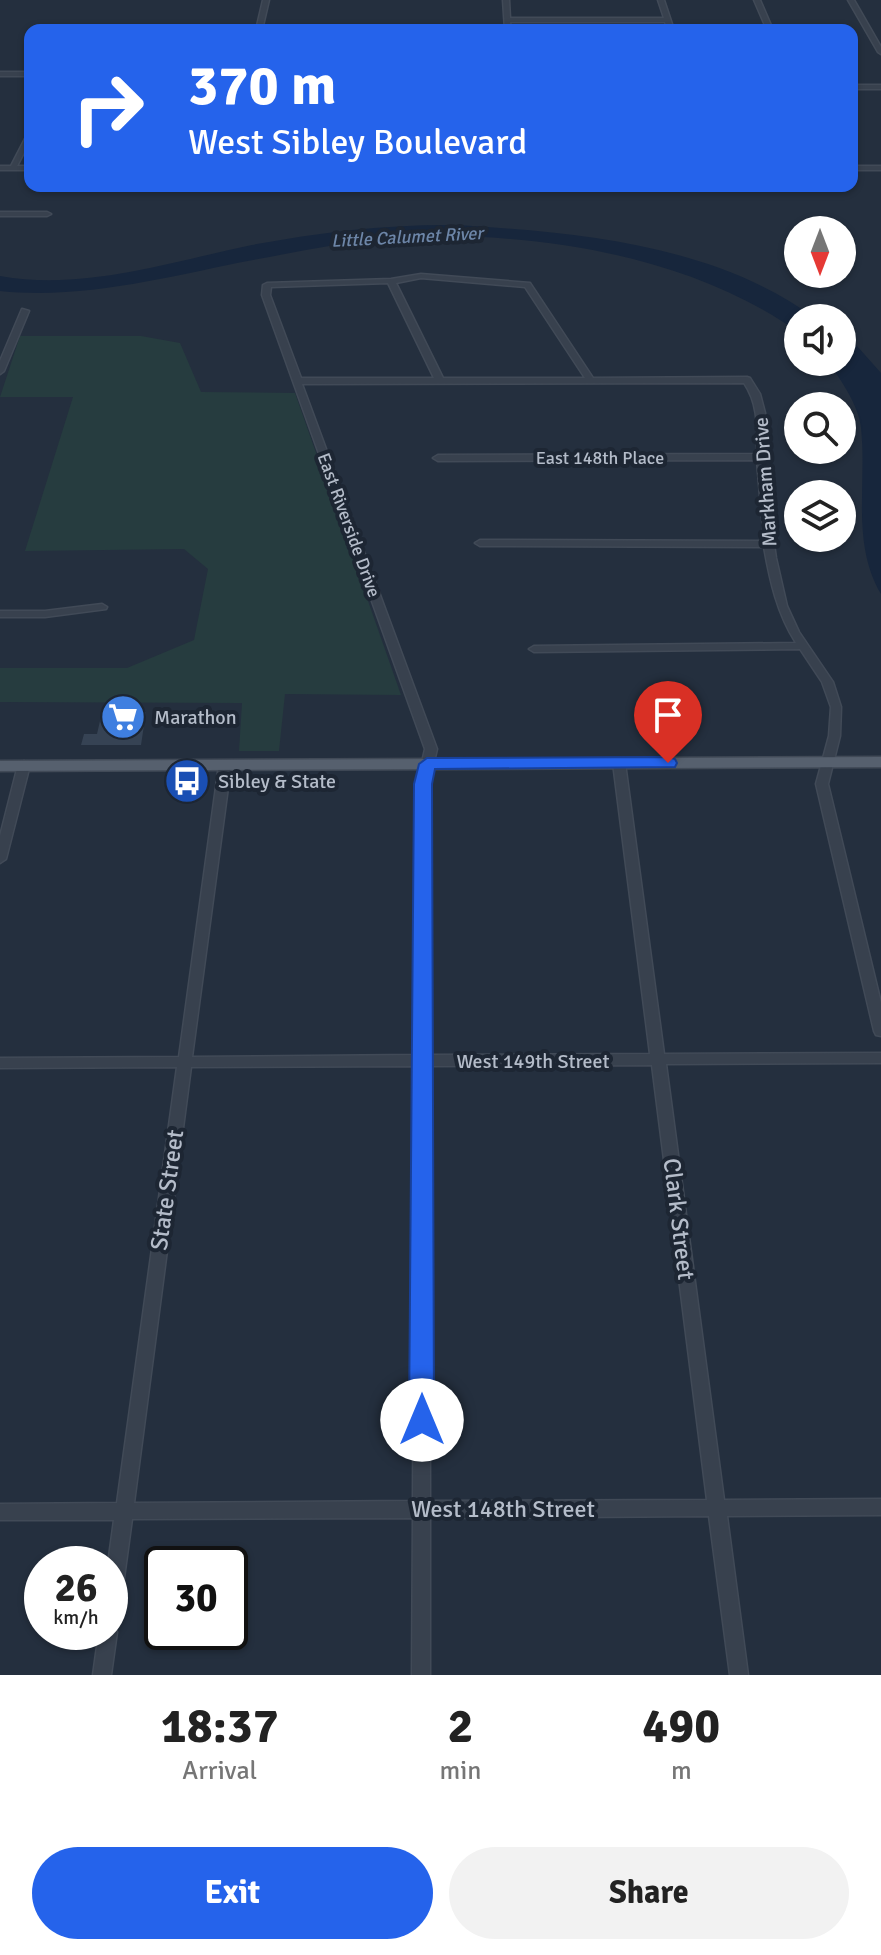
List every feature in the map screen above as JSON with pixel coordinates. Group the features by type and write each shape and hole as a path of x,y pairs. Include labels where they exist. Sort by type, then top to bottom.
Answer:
{"main road":[{"path":"0,766 881,762"}],"street":[{"path":"260,24 266,0"},
{"path":"506,0 507,24"},
{"path":"661,0 669,24"},
{"path":"757,0 767,24"},
{"path":"851,0 881,52"},
{"path":"507,20 667,20"},
{"path":"0,74 24,74"},
{"path":"858,87 881,87"},
{"path":"13,168 24,147"},
{"path":"0,168 24,168"},
{"path":"858,168 881,168"},
{"path":"0,214 47,214"},
{"path":"440,381 391,281 421,276 527,285 591,381"},
{"name":"East Riverside Drive","path":"391,281 267,285 266,295 431,749 423,784 421,1675"},
{"path":"0,371 25,311"},
{"name":"Markham Drive","path":"591,381 747,380 756,394 761,413 767,544 782,609 801,646 821,671 837,706 822,784 881,1031"},
{"path":"297,381 591,381"},
{"name":"East 148th Place","path":"438,458 761,457"},
{"path":"480,543 767,544"},
{"path":"0,614 45,614 102,607"},
{"path":"534,649 801,646"},
{"name":"Clark Street","path":"619,763 739,1675"},
{"path":"0,859 24,765"},
{"name":"State Street","path":"119,1546 225,765"},
{"name":"West 149th Street","path":"0,1063 881,1058"},
{"name":"West 148th Street","path":"0,1512 881,1507"},
{"path":"102,1675 105,1650"}],"green space":[{"path":"20,336 141,336 180,343 201,392 295,393 401,695 285,694 279,751 239,751 242,703 0,702 0,668 127,668 194,640 208,569 184,549 25,551 73,397 0,397"}],"water":[{"path":"432,225 551,232 644,247 733,273 793,304 784,304 784,324 709,284 609,253 505,238 453,236 384,238 346,243 96,289 32,293 0,291 0,276 32,280 95,277 303,236 380,227"},
{"path":"856,345 881,373 881,594 866,554 861,428 856,392 848,392 837,376 856,376"}],"building":[{"path":"102,712 146,712 141,745 81,745 84,734 97,734"}],"place":[{"name":"Marathon","path":"123,717"},
{"name":"Sibley & State","path":"187,781"}],"route":[{"path":"422,1420 423,784 427,764 668,763"}],"water label":[{"name":"Little Calumet River","path":"407,237"}]}
